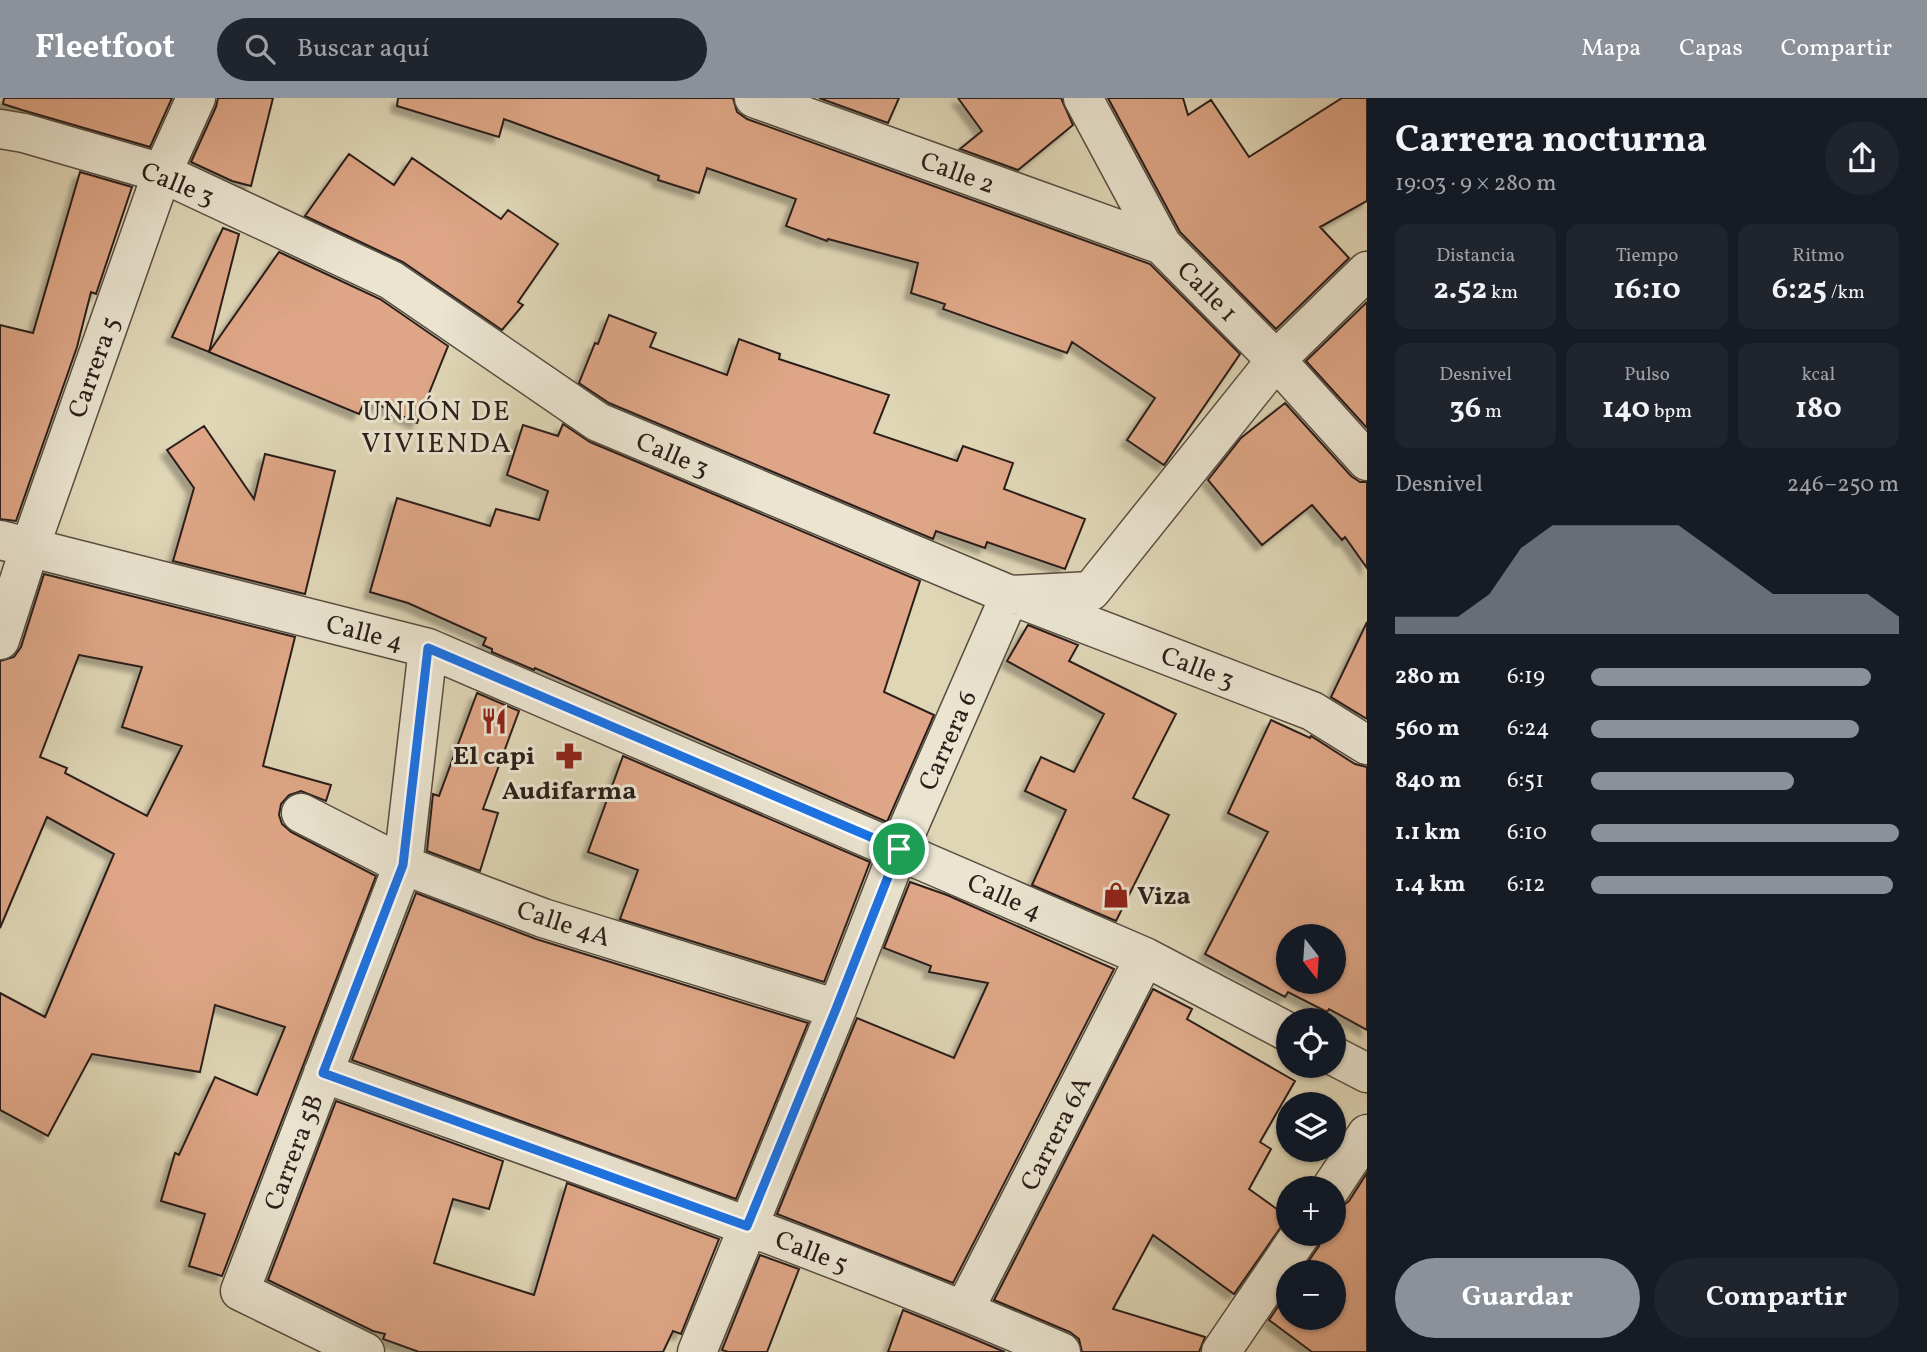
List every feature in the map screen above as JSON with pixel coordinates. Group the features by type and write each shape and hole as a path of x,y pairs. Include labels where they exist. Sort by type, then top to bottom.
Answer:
{"street":[{"name":"Carrera 5","path":"0,640 15,543 162,173 196,98"},
{"name":"Calle 2","path":"754,98 1162,245"},
{"name":"Calle 1","path":"1083,98 1162,245 1276,360 1367,461"},
{"name":"Calle 3","path":"0,129 24,133 162,173 391,280 598,422 1010,595 1311,711 1367,745"},
{"path":"1010,595 1091,591 1276,360 1367,271"},
{"name":"Calle 4","path":"15,543 428,648 1145,957 1276,1026"},
{"name":"Carrera 6","path":"697,1352 899,849 1010,595"},
{"name":"Carrera 5B","path":"365,1352 240,1291 403,865 428,648"},
{"name":"Calle 4A","path":"301,813 403,865 543,918 836,1009"},
{"name":"Carrera 6A","path":"964,1310 1145,957"},
{"path":"1346,1062 1367,1073"},
{"name":"Calle 5","path":"323,1073 747,1226 964,1310 1060,1352"},
{"path":"1339,1176 1367,1134"},
{"path":"1222,1352 1293,1246"}],"building":[{"path":"4,98 172,98 150,147 3,104"},
{"path":"218,98 273,98 251,186 232,181 191,162"},
{"path":"398,98 733,98 737,112 747,119 1150,264 1240,354 1164,465 1127,440 1155,398 1072,342 1067,353 943,309 945,304 911,293 918,263 828,239 827,241 786,226 796,199 707,168 699,193 658,180 659,176 504,119 499,137 397,106"},
{"path":"819,98 899,98 888,123"},
{"path":"958,98 1061,98 1073,125 1018,170 960,149 982,131"},
{"path":"1108,98 1183,98 1188,115 1211,100 1249,157 1342,98 1367,98 1367,201 1320,227 1349,258 1276,329 1180,232"},
{"path":"349,154 394,185 412,158 501,219 508,210 558,244 518,302 523,305 502,330 403,262 305,216"},
{"path":"80,172 132,187 96,294 91,292 77,347 16,521 0,519 0,325 33,333"},
{"path":"223,228 239,234 209,352 172,337"},
{"path":"279,252 380,299 448,346 417,423 366,399 359,414 209,352"},
{"path":"1367,302 1367,428 1306,361"},
{"path":"609,315 656,333 650,347 727,375 739,339 780,354 779,359 889,395 874,433 957,461 963,446 1013,463 1004,489 1085,519 1065,569 987,542 985,548 936,531 933,539 609,403 579,383"},
{"path":"1285,403 1351,476 1360,482 1367,482 1367,568 1345,537 1342,540 1312,505 1262,545 1208,480 1241,438"},
{"path":"563,424 590,442 920,581 884,692 934,715 887,822 535,668 534,670 492,652 492,649 483,645 486,638 408,603 370,592 397,498 490,526 496,509 539,520 548,491 507,475 523,425 558,436"},
{"path":"204,426 254,499 265,454 335,471 305,594 173,561 194,488 167,450"},
{"path":"44,574 295,637 263,766 331,785 326,801 301,791 289,795 281,804 279,815 282,824 291,832 376,876 222,1276 189,1266 205,1214 161,1201 175,1153 179,1155 215,1077 257,1095 285,1027 215,1005 200,1072 92,1054 48,1136 0,1110 0,993 45,1017 114,854 47,817 0,928 0,661 14,657 21,647","holes":["79,655 142,667 122,727 182,746 147,816 65,773 67,768 40,757"]},
{"path":"1367,622 1367,719 1331,697"},
{"path":"1028,625 1078,645 1069,661 1176,714 1133,798 1169,815 1116,921 1032,885 1066,810 1025,791 1041,757 1074,772 1104,714 1007,661"},
{"path":"477,693 519,711 483,809 498,813 480,871 427,851 433,794 439,796"},
{"path":"1271,720 1310,738 1311,736 1355,764 1367,767 1367,1030 1346,1018 1346,1008 1319,1008 1292,994 1346,994 1346,924 1276,924 1276,992 1205,954 1268,832 1228,813"},
{"path":"623,756 870,862 824,982 620,919 638,870 588,852"},
{"path":"910,882 947,895 1114,969 953,1283 777,1214 857,1018 954,1058 988,983 929,972 931,966 884,948"},
{"path":"416,893 536,939 808,1023 736,1199 352,1060"},
{"path":"1153,989 1192,1009 1187,1019 1276,1070 1276,1078 1290,1078 1295,1081 1289,1092 1276,1092 1276,1114 1260,1142 1271,1149 1249,1189 1276,1208 1276,1234 1234,1294 1153,1235 1113,1309 1205,1337 1199,1352 1082,1352 1079,1339 1070,1332 994,1300"},
{"path":"336,1101 503,1161 489,1209 453,1199 434,1263 534,1295 567,1183 719,1239 681,1334 673,1331 663,1352 419,1352 383,1339 385,1334 373,1331 268,1280"},
{"path":"1367,1173 1367,1352 1312,1352 1282,1330 1346,1330 1346,1260 1309,1260 1319,1246 1346,1246 1346,1203"},
{"path":"760,1255 799,1269 767,1352 722,1350"},
{"path":"903,1310 962,1334 1005,1352 888,1352"},
{"path":"1276,1310 1276,1325 1269,1320"}],"place":[{"name":"El capi","path":"494,721"},
{"name":"Audifarma","path":"569,756"},
{"name":"Viza","path":"1116,895"}],"district":[{"name":"UNIÓN DE VIVIENDA","path":"437,426"}],"route":[{"path":"428,648 899,849 747,1226 323,1073 403,865 428,648"}]}
